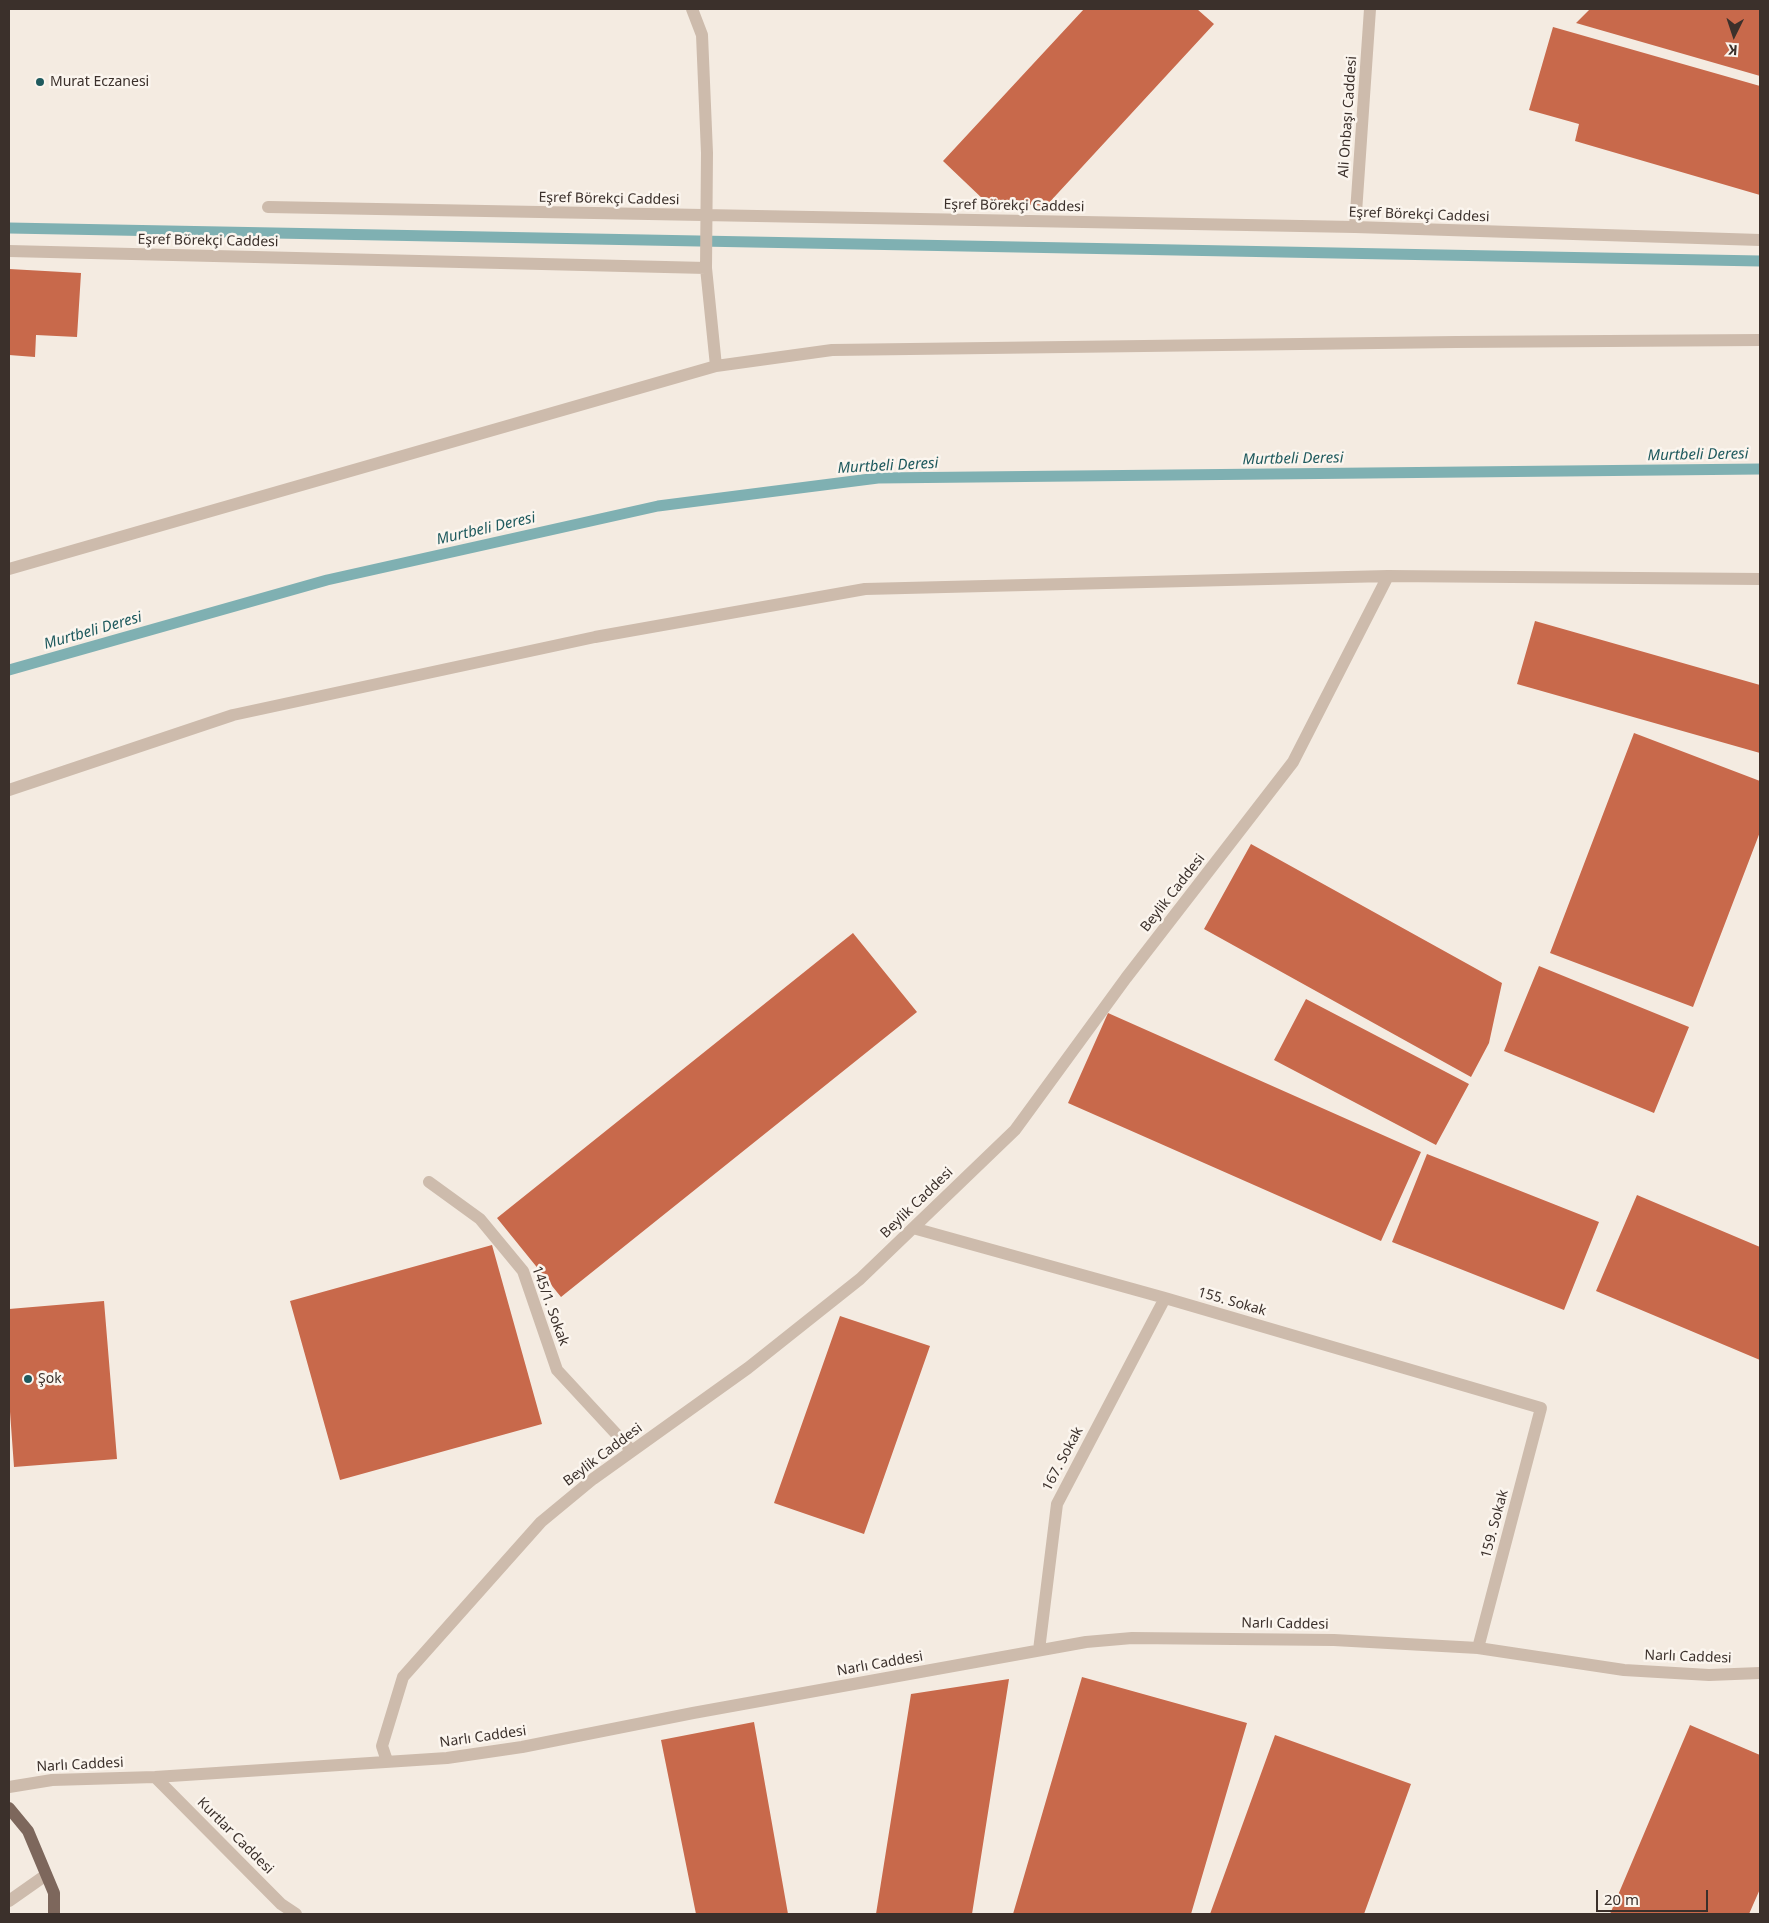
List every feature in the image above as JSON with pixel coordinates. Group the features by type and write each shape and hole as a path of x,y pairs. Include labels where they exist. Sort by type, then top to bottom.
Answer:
{"main road":[{"path":"9,1808 28,1831 54,1893 54,1914"}],"street":[{"path":"692,9 702,34 707,152 706,263 716,366"},
{"name":"Ali Onbaşı Caddesi","path":"1355,227 1370,9"},
{"name":"Eşref Börekçi Caddesi","path":"268,207 706,219 1355,227 1760,240"},
{"name":"Eşref Börekçi Caddesi","path":"9,251 706,263"},
{"path":"9,569 716,366 832,350 1760,340"},
{"path":"9,790 233,715 595,637 865,589 1388,576 1760,579"},
{"name":"Beylik Caddesi","path":"387,1761 382,1746 403,1678 541,1522 593,1479 748,1368 860,1279 1015,1130 1126,978 1294,762 1388,576"},
{"name":"145/1. Sokak","path":"429,1182 480,1219 523,1271 558,1370 632,1451"},
{"name":"155. Sokak","path":"913,1228 1165,1298 1541,1408"},
{"name":"167. Sokak","path":"1039,1650 1057,1504 1165,1298"},
{"name":"159. Sokak","path":"1478,1648 1541,1408"},
{"name":"Narlı Caddesi","path":"9,1787 52,1780 155,1776 447,1758 522,1747 693,1713 1039,1650 1086,1642 1132,1638 1334,1640 1478,1648 1624,1670 1709,1675 1760,1673"},
{"name":"Kurtlar Caddesi","path":"155,1776 281,1904 296,1914"},
{"path":"9,1901 46,1875"}],"building":[{"path":"1084,9 1197,9 1214,24 1046,206 985,201 943,161"},
{"path":"1590,9 1760,9 1760,76 1576,23"},
{"path":"1553,27 1760,86 1760,195 1575,141 1579,124 1529,110"},
{"path":"9,269 81,273 77,337 36,335 35,357 9,355"},
{"path":"1535,621 1760,685 1760,753 1517,684"},
{"path":"1634,733 1760,781 1760,832 1693,1007 1550,953"},
{"path":"1251,844 1502,983 1489,1043 1471,1077 1204,929"},
{"path":"853,933 917,1012 561,1297 497,1218"},
{"path":"1539,966 1689,1027 1654,1113 1504,1051"},
{"path":"1306,999 1469,1084 1436,1145 1274,1060"},
{"path":"1108,1013 1421,1152 1381,1241 1068,1103"},
{"path":"1427,1154 1599,1222 1564,1310 1392,1242"},
{"path":"1637,1195 1760,1247 1760,1360 1596,1291"},
{"path":"492,1245 542,1424 340,1480 290,1301"},
{"path":"104,1301 117,1459 14,1467 9,1398 9,1309"},
{"path":"840,1316 930,1346 864,1534 774,1503"},
{"path":"1082,1677 1247,1723 1191,1914 1013,1914"},
{"path":"1009,1679 972,1914 876,1914 911,1694"},
{"path":"754,1722 788,1914 696,1914 661,1740"},
{"path":"1690,1725 1760,1755 1760,1889 1749,1914 1610,1914"},
{"path":"1275,1735 1411,1784 1364,1914 1210,1914"}],"waterway":[{"path":"9,228 1760,261"},
{"name":"Murtbeli Deresi","path":"9,670 327,580 658,506 878,478 1760,469"}],"place":[{"name":"Murat Eczanesi","path":"40,82"},
{"name":"Şok","path":"28,1379"}]}
